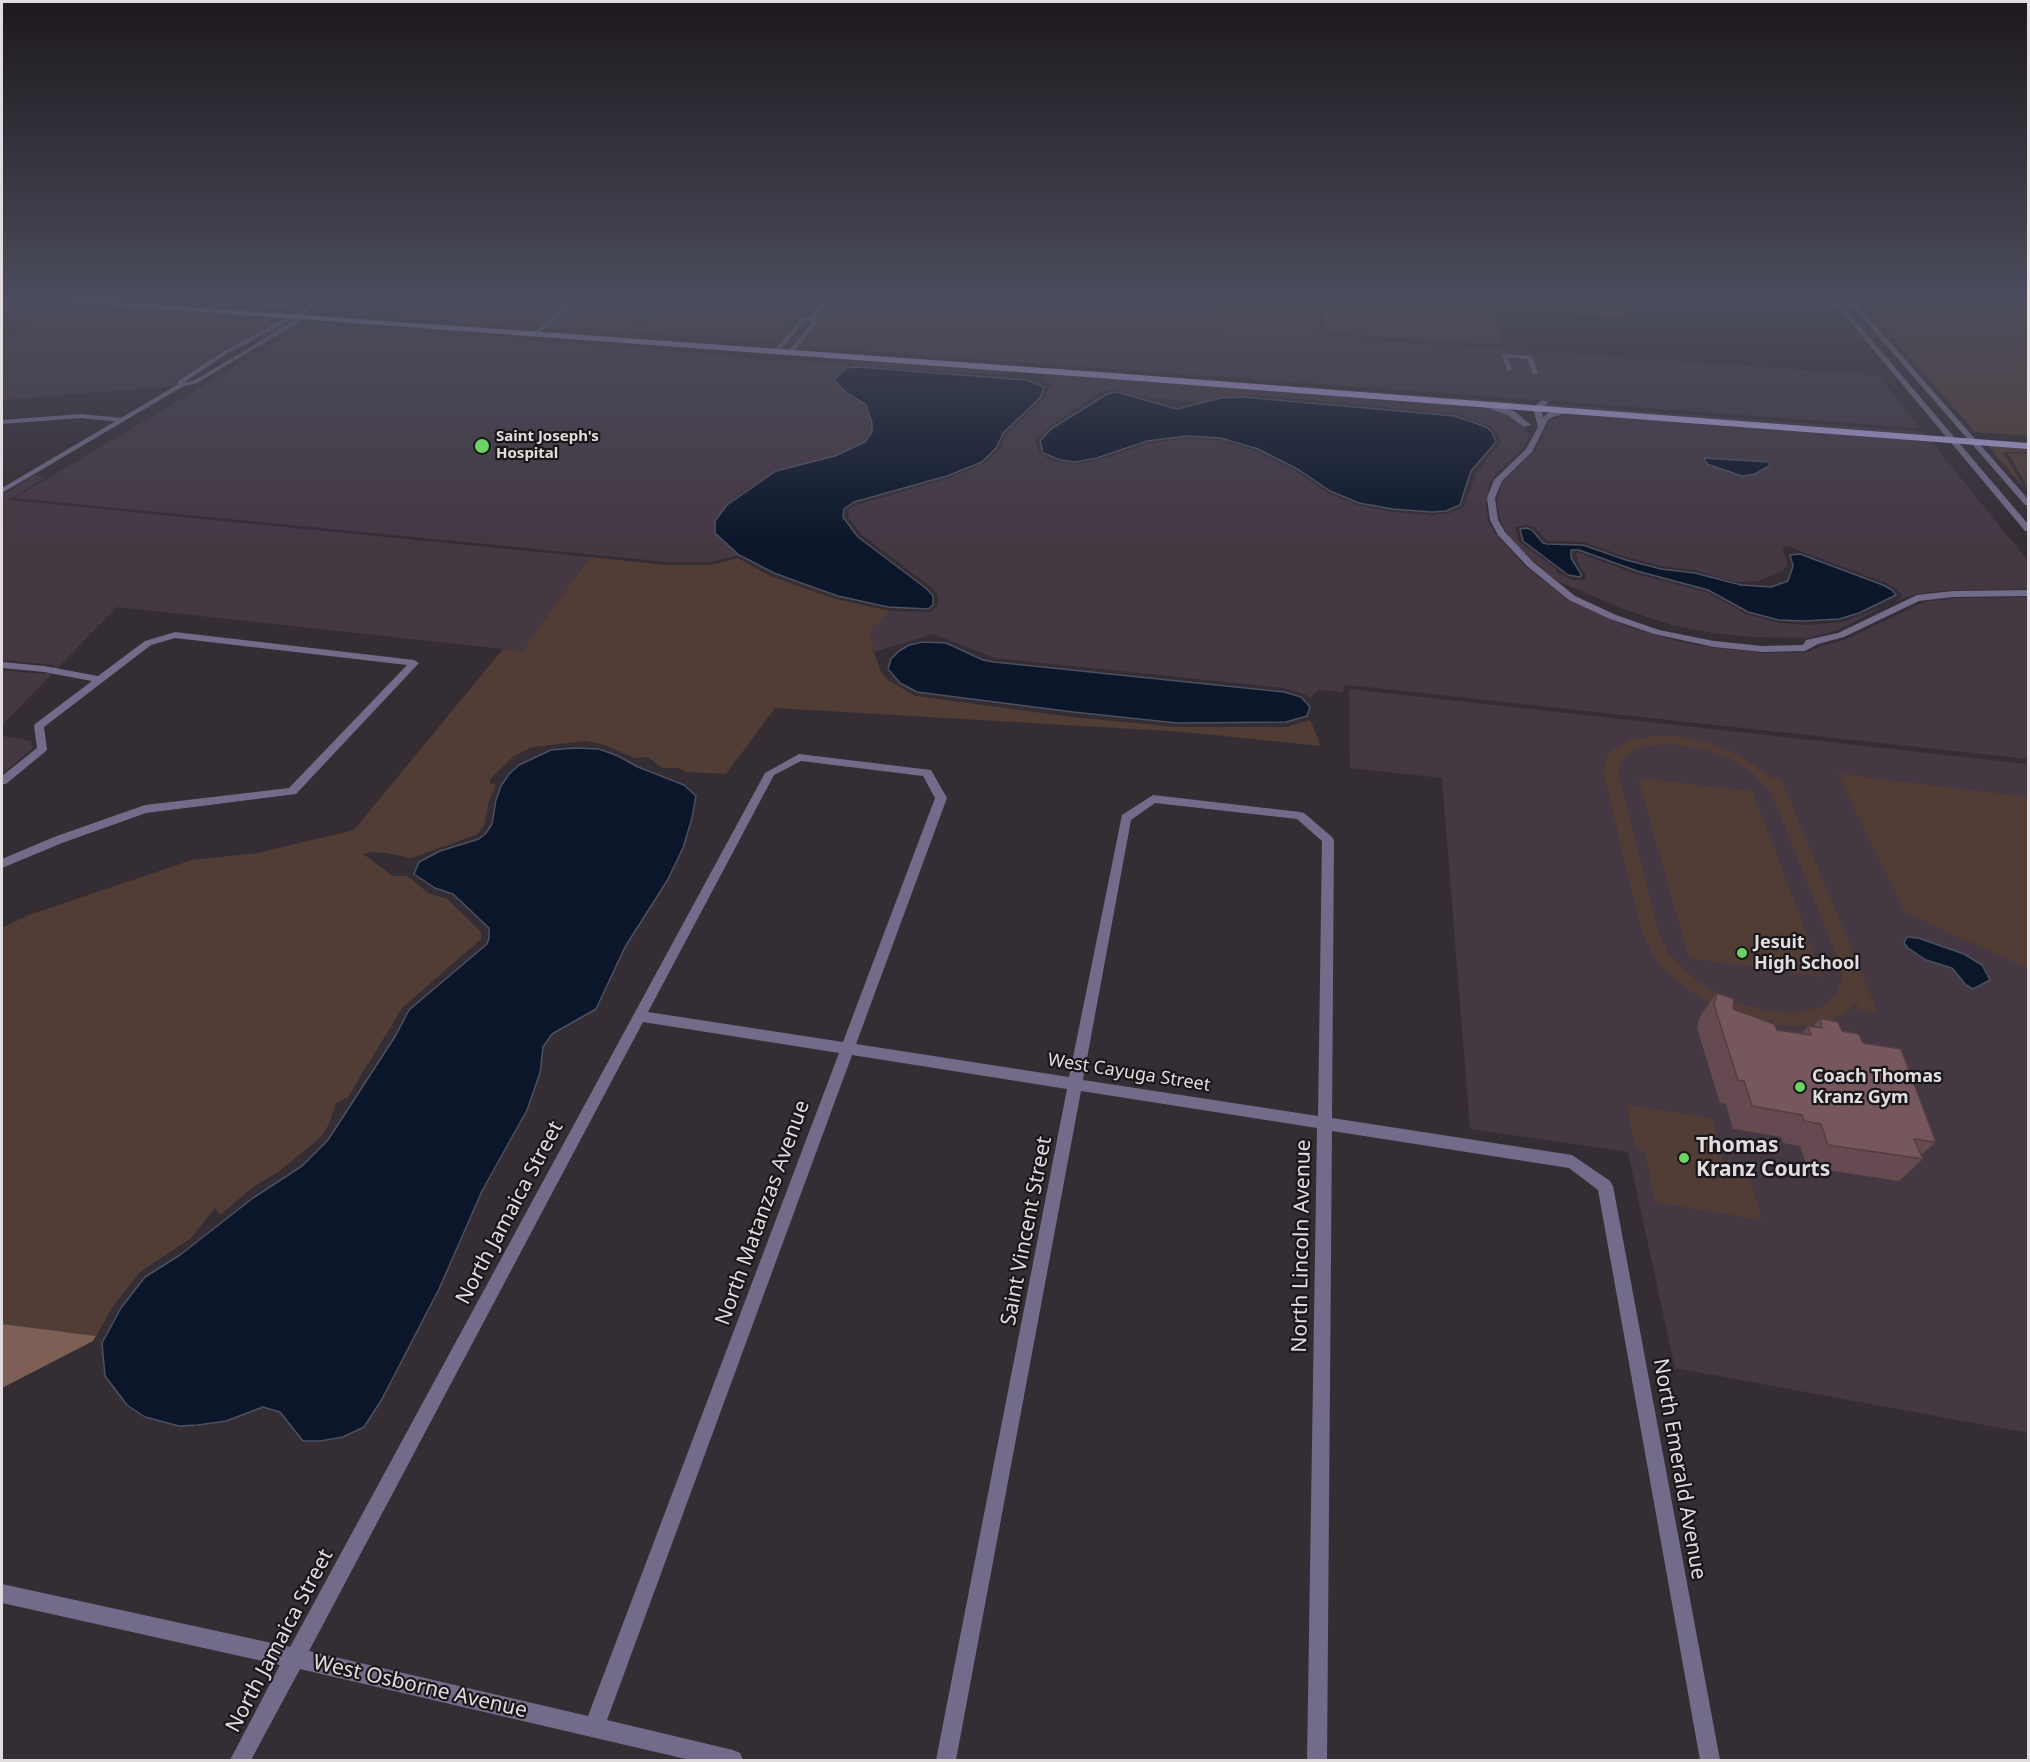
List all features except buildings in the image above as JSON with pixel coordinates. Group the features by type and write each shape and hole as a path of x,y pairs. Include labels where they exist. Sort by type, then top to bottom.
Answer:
{"main road":[{"path":"1174,380 1486,404 1545,402 1951,435 2028,446"},
{"path":"1201,380 1520,403 1536,408 1571,411 1951,435"},
{"path":"1971,437 2028,438"}],"street":[{"path":"180,386 181,380"},
{"path":"2,491 180,386 198,380"},
{"path":"1904,380 2028,529"},
{"path":"1921,380 2028,503"},
{"path":"1542,426 1536,408 1545,402"},
{"path":"1520,403 1527,425"},
{"path":"1486,404 1511,412 1537,435"},
{"path":"1571,411 1551,415 1545,419 1529,450 1498,480 1492,492 1491,507 1497,526 1516,552 1572,598 1600,612 1681,638 1714,644 1762,649 1805,648 1814,642 1842,635 1917,598 1953,594 2028,593"},
{"path":"2,422 81,416 122,420"},
{"path":"2,781 42,749 39,726 148,643 175,635 414,663 292,791 144,809 58,840 2,864"},
{"path":"2,665 44,669 99,679"},
{"name":"North Jamaica Street","path":"240,1761 770,773 799,757 865,765"},
{"name":"North Matanzas Avenue","path":"594,1728 941,798 927,772 865,765"},
{"name":"Saint Vincent Street","path":"946,1761 1077,1085 1126,818 1153,799 1230,810"},
{"name":"North Lincoln Avenue","path":"1230,810 1300,816 1329,840 1317,1761"},
{"name":"West Cayuga Street","path":"639,1017 1572,1162 1605,1186"},
{"name":"North Emerald Avenue","path":"1605,1186 1710,1761"},
{"name":"West Osborne Avenue","path":"2,1594 296,1658 733,1761"}],"shaded area":[{"path":"2,380 177,380 174,386 2,400"},
{"name":"Saint Joseph's Hospital","path":"212,380 842,380 847,393 866,405 872,423 872,433 855,449 776,471 727,505 715,533 739,555 711,562 668,562 15,498"},
{"path":"1047,380 1139,380 1486,407 1508,414 1531,434 1524,448 1498,472 1489,485 1486,506 1488,520 1495,533 1525,566 1569,600 1625,626 1681,642 1765,653 1808,652 1847,639 1923,602 1957,598 2028,597 2028,759 1348,685 1344,686 1343,692 1318,690 1310,698 1284,688 995,658 933,634 874,652 869,630 890,611 930,612 938,605 938,595 931,587 862,535 848,517 849,509 949,478 985,463 1000,449 1008,432 1044,399 1048,389 1052,386","holes":["1117,390 1139,396 1202,403 1220,397 1254,395 1458,414 1490,426 1499,436 1500,443 1476,473 1464,507 1450,513 1432,515 1392,512 1357,505 1327,493 1296,471 1255,451 1219,440 1188,438 1149,443 1099,460 1075,464 1057,462 1039,454 1036,441 1048,428 1101,391"]},
{"path":"1203,380 1514,402 1516,404"},
{"path":"1267,380 1882,380 1920,428"},
{"path":"1930,380 2028,380 2028,436 1975,432"},
{"path":"1549,404 1925,432 1926,435 1546,406"},
{"path":"1574,413 1930,440 2028,561 2028,589 1948,590 1912,595 1896,601 1902,596 1897,589 1886,583 1787,546 1782,548 1787,567 1782,571 1758,581 1735,582 1695,570 1661,566 1626,557 1583,542 1547,541 1534,527 1525,525 1515,527 1519,542 1555,568 1558,573 1574,580 1584,580 1586,576 1578,563 1576,553 1579,553 1636,574 1706,592 1746,614 1780,623 1806,625 1842,622 1883,607 1836,631 1809,638 1751,637 1713,633 1672,625 1626,610 1557,581 1522,551 1506,532 1500,520 1497,499 1503,481 1534,452 1550,420","holes":["1704,458 1769,462 1742,476 1707,464"]},
{"path":"1986,444 2028,449 2028,452 2003,452 2025,489"},
{"path":"2008,453 2028,454 2028,487"},
{"path":"34,475 46,477 9,500 590,557 522,651 117,607 2,725 2,670 45,674 55,665 2,660 2,495"},
{"path":"590,557 665,565 711,565 738,558 770,576 801,587 836,599 890,611 870,630 874,652 881,672 888,680 915,696 1072,717 1176,727 1287,727 1310,720 1321,746 1184,732 775,708 726,774 662,768 648,757 634,758 605,745 586,741 532,747 513,757 490,779 490,784 496,784 489,801 484,826 476,835 411,858 386,853 363,854 393,876 407,876 428,893 447,899 481,932 481,939 402,1008 348,1097 336,1103 329,1124 321,1137 278,1172 253,1187 220,1215 215,1208 191,1238 140,1272 113,1306 96,1336 2,1324 2,928 29,915 192,860 258,853 354,830 503,649 522,651"},
{"name":"Jesuit High School","path":"1349,689 2028,764 2028,1433 1675,1368 1628,1152 1470,1129 1442,778 1350,768"},
{"path":"2,736 31,741 32,749 2,774"},
{"path":"1653,736 1679,736 1707,742 1735,753 1773,778 1781,779 1878,1013 1859,1010 1856,1002 1846,1013 1823,1024 1774,1025 1720,1008 1687,989 1662,967 1653,955 1642,931 1603,771 1608,755 1630,740","holes":["1670,744 1706,750 1729,758 1750,771 1771,792 1842,969 1842,978 1836,995 1821,1007 1797,1013 1784,1013 1739,1004 1698,982 1669,954 1659,934 1618,774 1622,761 1633,751 1649,746"]},
{"path":"1838,774 2028,797 2028,969 1905,912"},
{"path":"1638,778 1752,791 1823,977 1689,958"},
{"name":"Thomas Kranz Courts","path":"1627,1105 1712,1118 1724,1165 1747,1169 1762,1220 1655,1202 1645,1151 1636,1150"},
{"path":"2,1324 96,1336 93,1341 2,1388"}],"water":[{"path":"834,380 1028,380 1044,387 1040,398 1004,432 996,448 982,462 947,476 854,502 844,509 843,517 858,537 933,596 933,605 928,609 888,607 838,596 804,584 774,573 739,555 715,533 715,521 727,505 776,471 835,456 865,442 872,432 872,423 866,405 847,393"},
{"path":"1117,392 1177,409 1221,398 1243,397 1455,416 1486,427 1492,432 1496,442 1471,471 1460,505 1446,511 1432,512 1392,509 1359,503 1330,491 1299,470 1258,449 1220,438 1187,436 1147,441 1097,458 1075,462 1060,460 1043,453 1040,441 1051,429 1107,394"},
{"path":"1704,458 1770,462 1769,466 1755,474 1742,476 1707,464"},
{"path":"1520,529 1532,530 1543,543 1583,545 1661,569 1695,573 1741,585 1771,587 1788,581 1793,566 1790,555 1800,554 1883,585 1896,595 1859,613 1839,619 1779,620 1748,612 1708,590 1637,571 1579,550 1571,550 1571,558 1581,574 1580,577 1568,575 1523,541"},
{"path":"923,642 946,643 983,660 994,662 1284,692 1301,697 1310,707 1307,716 1286,722 1177,723 917,692 900,683 888,669 891,659 899,651 909,645"},
{"path":"599,749 684,785 696,796 692,818 683,848 667,881 625,947 596,1009 552,1034 543,1047 540,1073 527,1110 482,1191 439,1289 382,1399 364,1427 343,1437 320,1441 303,1441 280,1412 263,1407 226,1421 198,1425 179,1426 145,1417 127,1405 105,1376 102,1343 121,1308 145,1277 180,1255 253,1198 302,1166 328,1140 396,1035 409,1010 487,944 489,928 453,894 435,888 414,874 419,862 440,851 479,839 486,833 492,824 501,786 519,765 551,750"},
{"path":"1907,937 1918,938 1964,954 1982,965 1990,980 1973,989 1966,985 1952,968 1926,960 1908,948 1904,943"}],"place":[{"name":"Saint Joseph's Hospital","path":"482,446"},
{"name":"Jesuit High School","path":"1742,953"},
{"name":"Coach Thomas Kranz Gym","path":"1800,1087"},
{"name":"Thomas Kranz Courts","path":"1684,1158"}]}
